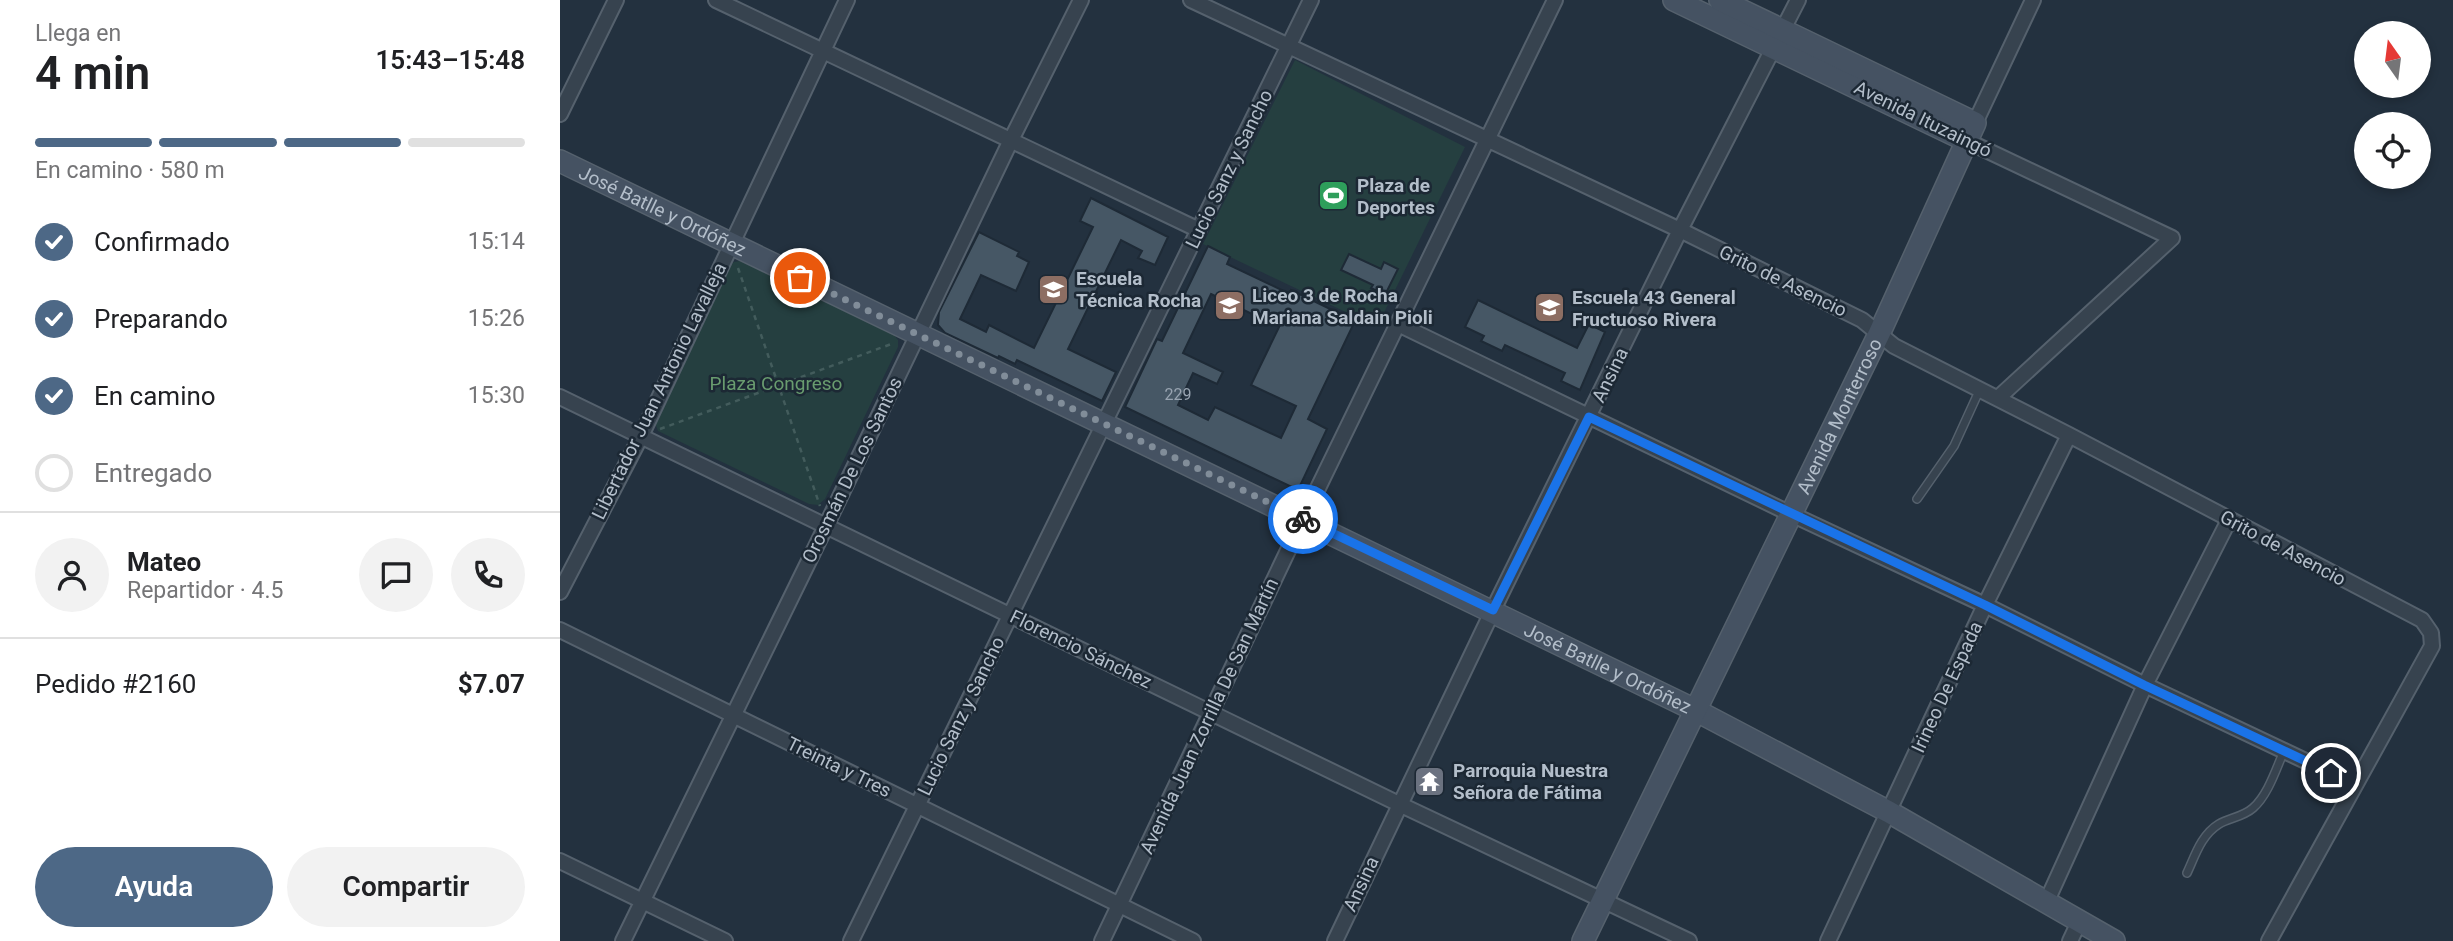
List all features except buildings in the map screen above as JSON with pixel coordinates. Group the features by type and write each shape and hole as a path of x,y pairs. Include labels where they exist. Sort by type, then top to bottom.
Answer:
{"main road":[{"name":"Avenida Ituzaingó","path":"1674,0 1777,39 1971,132"},
{"name":"Avenida Ituzaingó","path":"1720,0 1777,39"},
{"name":"Avenida Monterroso","path":"1583,941 1879,334 1971,132"},
{"name":"José Batlle y Ordóñez","path":"560,161 1695,710 1889,812 2046,904 2074,931 2114,941"}],"street":[{"path":"560,114 616,0"},
{"path":"716,0 1199,230"},
{"name":"Libertador Juan Antonio Lavalleja","path":"560,592 640,436 847,0"},
{"name":"Orosmán De Los Santos","path":"624,941 1081,0"},
{"name":"Grito de Asencio","path":"1191,0 1680,230 1862,320 1894,346 1980,388 2422,620 2431,633 2432,646 2354,784"},
{"name":"Lucio Sanz y Sancho","path":"851,941 1311,0"},
{"name":"Avenida Juan Zorrilla De San Martín","path":"1102,941 1555,0"},
{"name":"Ansina","path":"1335,941 1493,610 1680,230 1798,0"},
{"name":"Avenida Monterroso","path":"1971,132 2033,0"},
{"name":"Avenida Ituzaingó","path":"1971,132 2172,238 1998,398"},
{"path":"1398,324 2354,784 2269,941"},
{"name":"Florencio Sánchez","path":"560,397 1399,804 1689,941"},
{"name":"Irineo De Espada","path":"1828,941 1985,605 2069,435"},
{"path":"2046,904 2144,685 2229,520"},
{"name":"Treinta y Tres","path":"560,630 1193,941"},
{"path":"560,861 725,941"}],"lane":[{"path":"1917,499 1954,446 1980,388"},
{"path":"2187,873 2205,835 2220,823 2254,808 2267,789 2284,751"}],"path":[{"path":"730,244 826,526"},
{"path":"640,436 917,334"}],"green space":[{"name":"Plaza de Deportes","path":"1295,60 1465,147 1377,327 1203,244"},
{"name":"Plaza Congreso","path":"740,261 894,335 898,340 898,347 825,499 818,505 809,504 658,431 654,420 729,266"}],"way so far":[{"path":"800,278 1303,519"}],"place":[{"name":"Plaza de Deportes","path":"1334,196"},
{"name":"Escuela Técnica Rocha","path":"1053,289"},
{"name":"Liceo 3 de Rocha Mariana Saldain Pioli","path":"1229,306"},
{"name":"Escuela 43 General Fructuoso Rivera","path":"1549,308"},
{"name":"Parroquia Nuestra Señora de Fátima","path":"1430,781"}],"route":[{"path":"1303,519 1493,610 1589,417 2331,773"}]}
